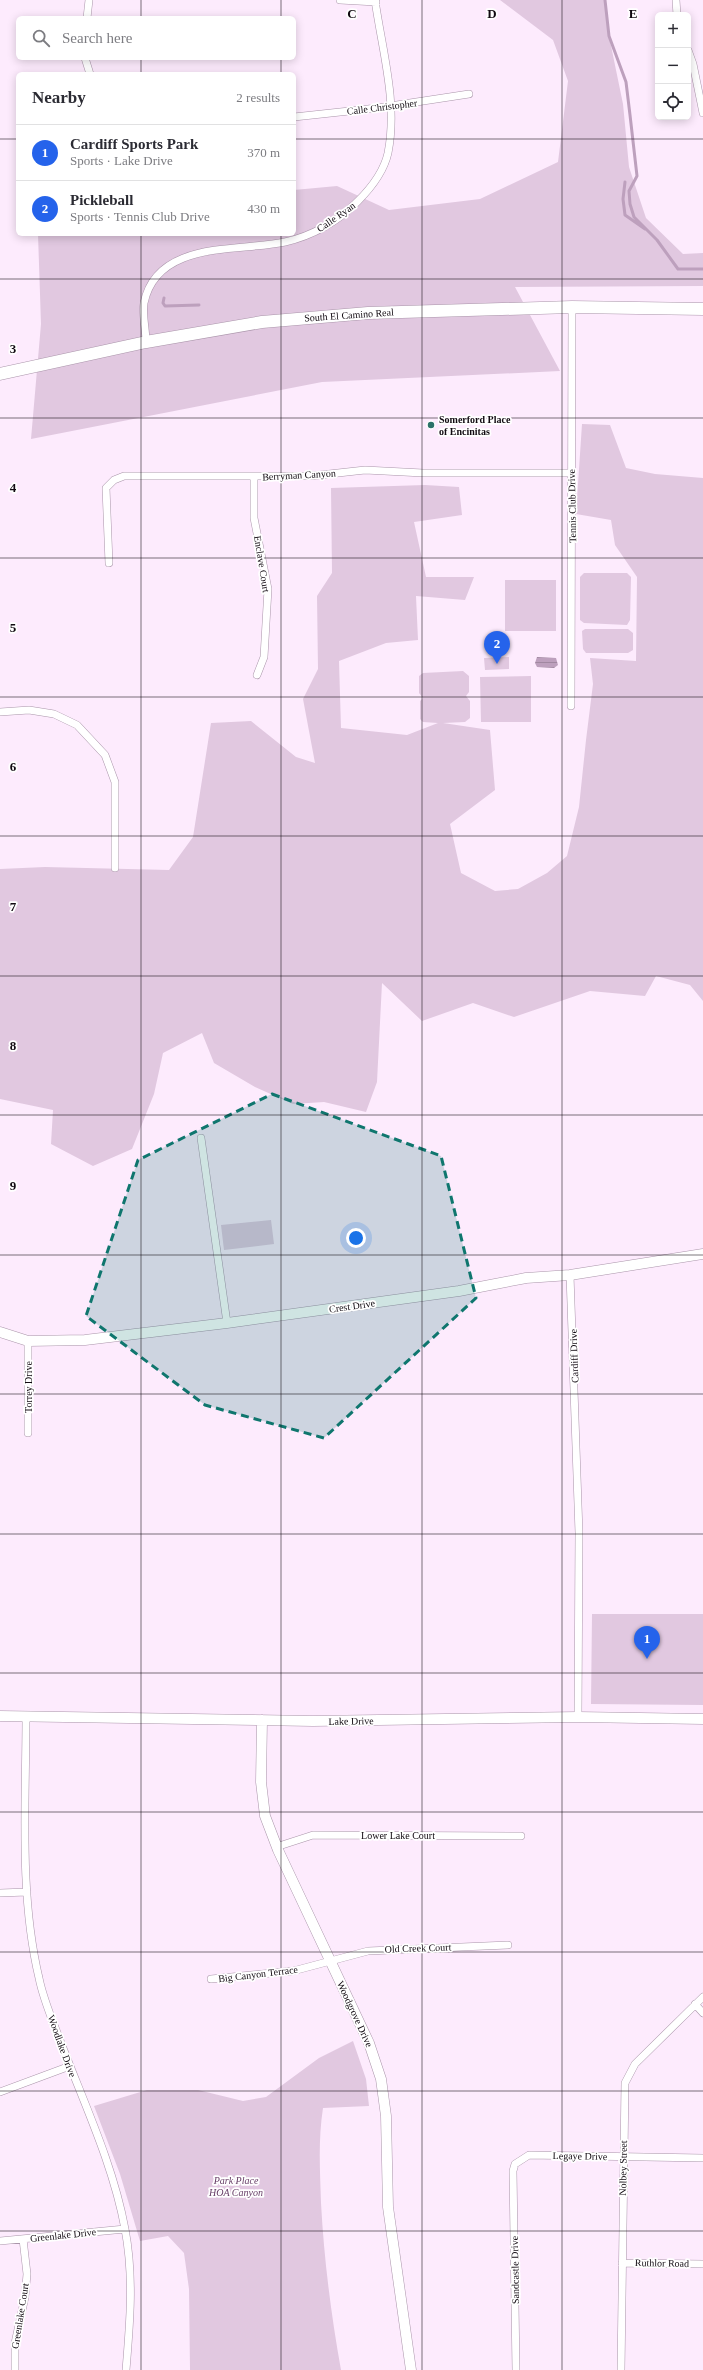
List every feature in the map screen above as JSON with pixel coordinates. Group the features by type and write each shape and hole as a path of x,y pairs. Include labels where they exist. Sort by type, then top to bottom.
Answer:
{"main road":[{"name":"South El Camino Real","path":"0,374 146,342 262,322 346,315 572,307 703,308"}],"street":[{"path":"87,16 88,0"},
{"path":"340,0 376,1"},
{"path":"676,0 676,12"},
{"name":"Calle Ryan","path":"146,342 144,304 148,291 156,278 171,262 195,254 286,242 319,230 350,209 372,186 387,155 392,128 392,106 376,1"},
{"path":"691,58 703,113"},
{"path":"86,60 89,72"},
{"name":"Calle Christopher","path":"296,117 392,106 469,94"},
{"name":"Tennis Club Drive","path":"571,706 572,307"},
{"name":"Berryman Canyon","path":"109,563 106,488 114,480 124,476 311,476 365,470 423,473 571,473"},
{"name":"Enclave Court","path":"254,477 254,518 268,589 264,657 257,675"},
{"path":"0,712 29,710 54,714 77,725 105,755 115,782 115,868"},
{"path":"201,1138 227,1324"},
{"name":"Crest Drive","path":"0,1332 28,1341 85,1340 227,1324 459,1291 526,1278 570,1275 703,1254"},
{"name":"Cardiff Drive","path":"570,1275 577,1438 578,1717"},
{"name":"Torrey Drive","path":"28,1341 28,1433"},
{"name":"Lake Drive","path":"0,1716 313,1721 578,1717 703,1719"},
{"name":"Woodlake Drive","path":"26,1716 27,1892 34,1957 39,1980 111,2176 125,2229 130,2271 131,2313 126,2370"},
{"name":"Woodgrove Drive","path":"262,1720 261,1782 264,1809 276,1847 329,1962 369,2043 381,2079 386,2116 388,2208 411,2370"},
{"name":"Lower Lake Court","path":"276,1847 313,1835 521,1836"},
{"path":"0,1893 27,1892"},
{"name":"Old Creek Court","path":"329,1962 368,1951 508,1945"},
{"name":"Big Canyon Terrace","path":"211,1980 293,1971 329,1962"},
{"name":"Nolbey Street","path":"621,2370 625,2083 635,2064 703,1997"},
{"path":"695,2004 703,2013"},
{"path":"0,2092 70,2066"},
{"name":"Legaye Drive","path":"513,2171 515,2164 529,2155 703,2158"},
{"name":"Sandcastle Drive","path":"513,2171 516,2370"},
{"name":"Greenlake Drive","path":"0,2241 125,2229"},
{"name":"Greenlake Court","path":"14,2370 14,2343 25,2297 27,2274 23,2239"},
{"name":"Ruthlor Road","path":"622,2263 703,2264"}],"highlighted area":[{"path":"272,1094 441,1156 476,1298 324,1438 205,1405 86,1316 138,1160"}],"green space":[{"path":"500,0 605,0 609,36 623,104 629,167 646,218 683,254 703,253 703,286 515,287 560,371 322,382 31,439 41,324 38,236 296,236 296,190 337,186 389,210 480,199 558,162 568,81 553,40"},
{"path":"582,424 610,425 626,468 655,474 703,478 703,1001 690,985 656,976 645,996 590,991 514,1017 473,1003 422,1021 382,983 377,1082 366,1112 324,1102 293,1104 255,1087 214,1063 202,1033 163,1053 154,1094 132,1149 93,1166 51,1144 53,1110 0,1099 0,869 45,867 169,870 193,837 211,723 251,721 296,757 315,763 303,699 318,669 317,596 332,573 331,488 425,485 459,487 462,515 414,522 426,577 474,577 465,600 416,596 418,640 386,643 339,661 341,728 407,735 438,723 423,722 420,719 420,701 423,698 419,693 419,676 423,673 463,671 469,676 469,692 466,696 470,701 470,718 465,722 443,723 490,730 495,790 450,824 461,873 495,891 518,889 547,873 567,856 579,807 593,684 590,658 636,661 637,577 615,545 611,520 576,514"},
{"path":"584,573 627,573 631,577 630,620 627,625 584,623 580,620 580,577"},
{"path":"505,580 556,580 556,631 505,631"},
{"path":"585,629 628,629 633,633 633,650 628,653 586,653 583,649 582,631"},
{"path":"509,657 509,669 485,670 484,658"},
{"path":"531,676 531,722 481,722 480,677"},
{"path":"271,1220 274,1244 224,1250 221,1225"},
{"path":"592,1614 703,1614 703,1705 591,1704"},
{"name":"Park Place HOA Canyon","path":"353,2041 366,2079 369,2106 323,2108 320,2143 321,2203 324,2245 331,2307 341,2370 190,2370 189,2289 184,2253 168,2236 140,2241 120,2174 94,2106 147,2090 198,2090 243,2101 266,2097 319,2058"}],"shaded area":[{"path":"537,657 556,658 558,665 554,668 537,667 535,663"}],"waterway":[{"path":"605,0 609,36 626,82 637,176 629,191 630,204 634,217 657,240 678,269 703,269"},
{"path":"625,182 623,199 625,215 645,229"},
{"path":"164,298 163,303 165,306 199,305"}],"place":[{"name":"Somerford Place of Encinitas","path":"431,425"},
{"name":"Pickleball","path":"497,664"},
{"name":"Cardiff Sports Park","path":"647,1659"}]}
